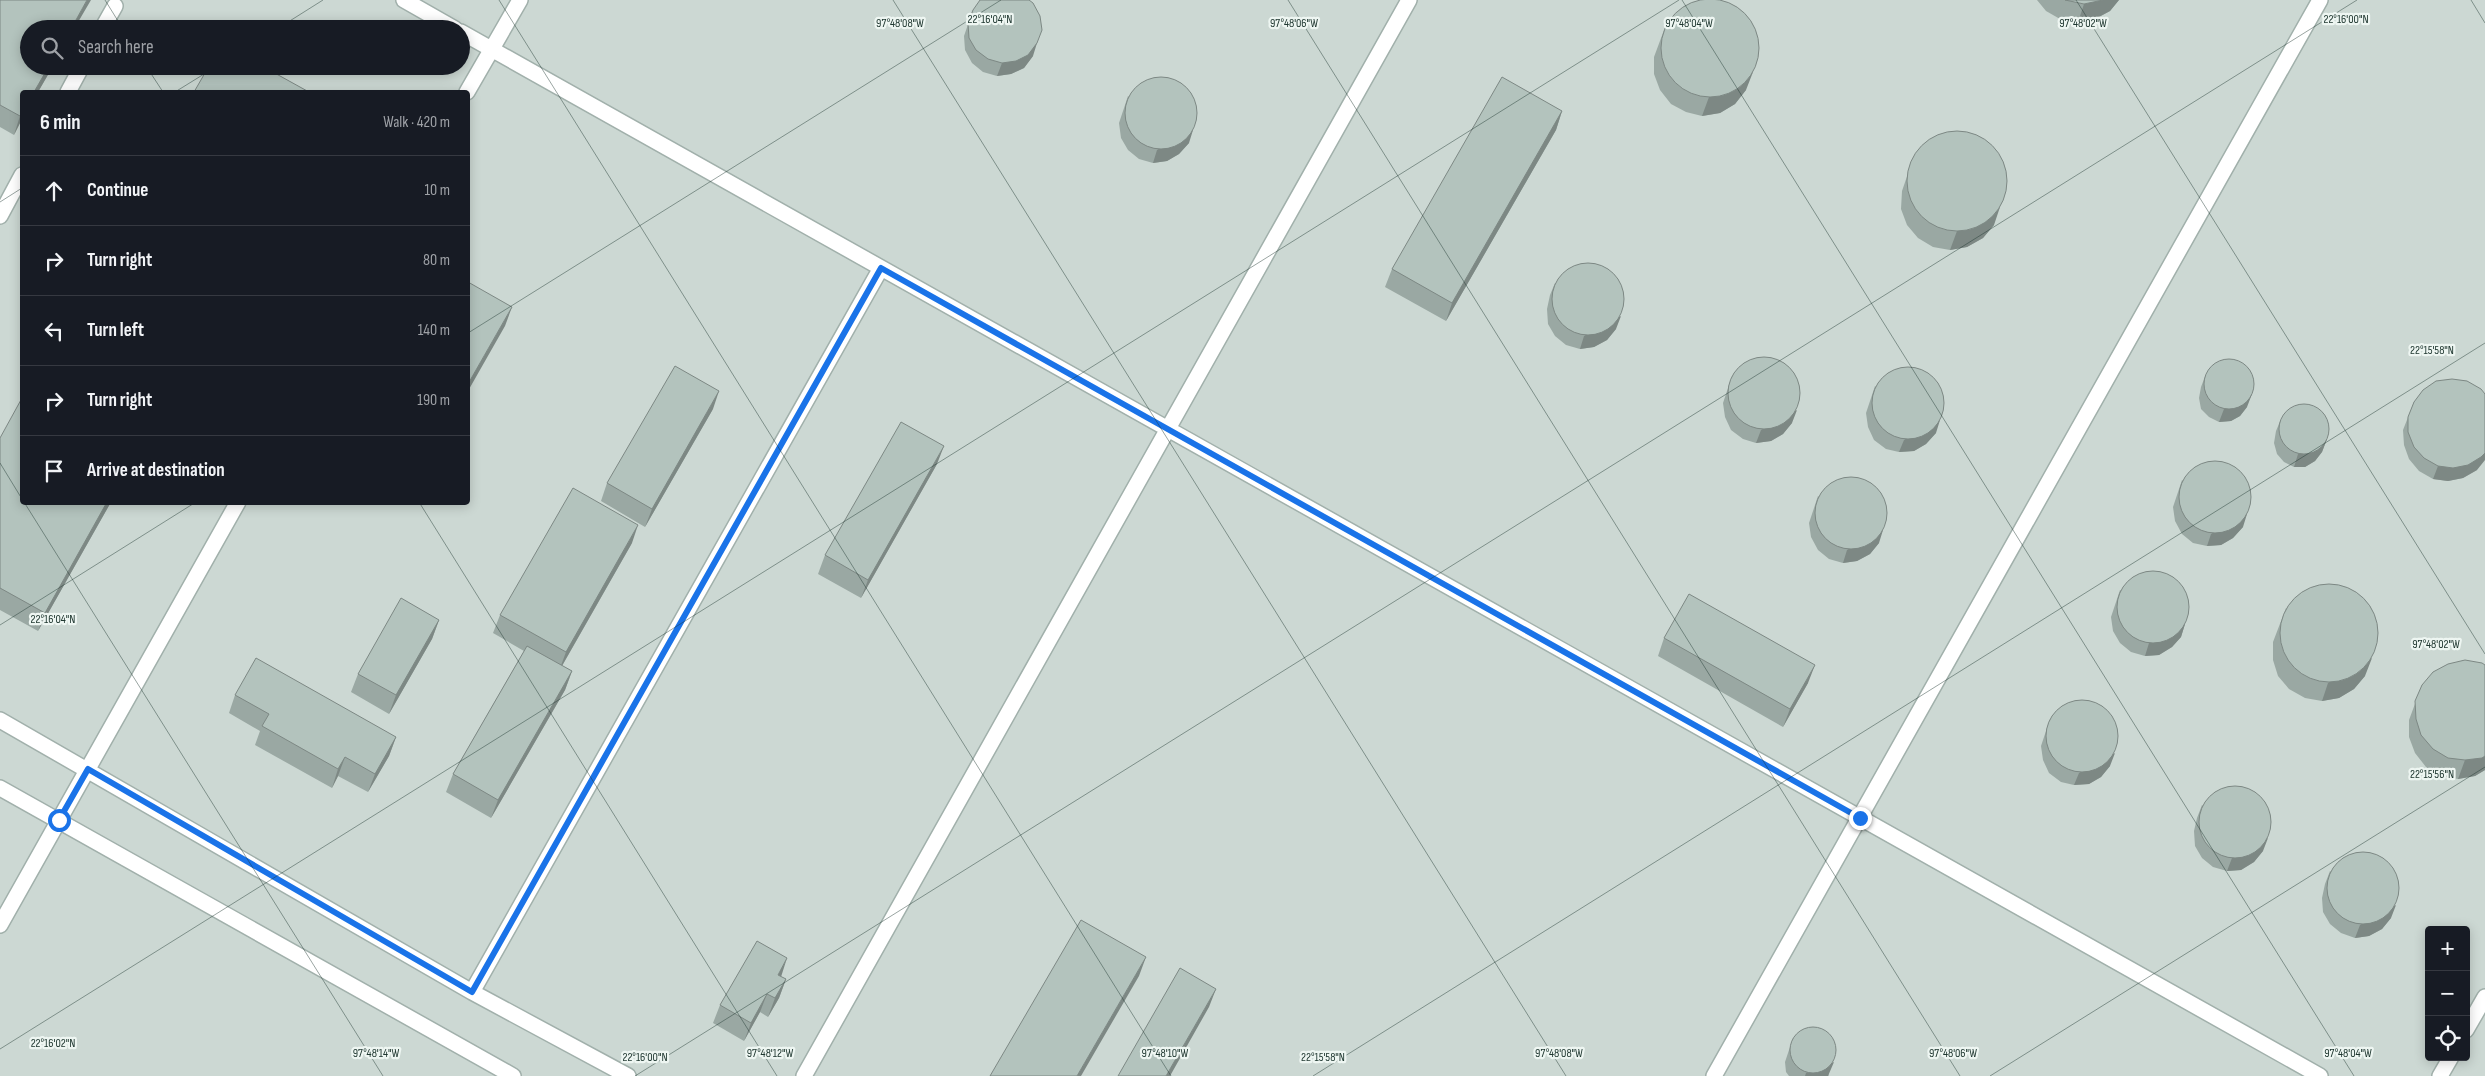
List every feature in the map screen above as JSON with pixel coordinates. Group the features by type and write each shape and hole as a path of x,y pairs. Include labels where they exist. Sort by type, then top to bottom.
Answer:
{"lane":[{"path":"404,0 439,20"},
{"path":"468,90 520,0"},
{"path":"804,1076 1409,0"},
{"path":"1714,1076 2320,0"},
{"path":"107,20 115,6"},
{"path":"470,37 2320,1076"},
{"path":"69,90 77,75"},
{"path":"0,216 20,179"},
{"path":"472,992 881,268"},
{"path":"0,925 236,505"},
{"path":"0,720 472,992 628,1076"},
{"path":"0,788 513,1076"},
{"path":"2470,1023 2485,997"},
{"path":"2440,1076 2449,1061"}],"shaded area":[{"path":"0,0 2485,0 2485,1076 0,1076"}],"building":[{"path":"1710,-1 1729,2 1745,13 1756,29 1759,48 1756,67 1745,83 1729,94 1710,97 1691,94 1675,83 1664,67 1661,48 1664,29 1675,13 1691,2"},
{"path":"0,0 87,0 76,20 20,20 20,75 44,75 35,90 20,90 20,116 0,105"},
{"path":"980,0 1029,0 1033,3 1040,16 1042,30 1037,43 1028,55 1016,61 1002,63 988,59 976,50 969,38 968,23 973,10"},
{"path":"2065,0 2103,0 2084,4"},
{"path":"204,75 278,75 305,90 195,90"},
{"path":"1168,77 1187,87 1195,99 1197,113 1195,127 1187,139 1175,147 1154,149 1135,139 1127,127 1125,106 1135,87 1147,79"},
{"path":"1502,77 1562,111 1452,303 1392,269"},
{"path":"1957,131 1976,135 1992,146 2003,162 2007,181 2003,200 1992,216 1976,227 1957,231 1938,227 1922,216 1911,200 1907,181 1911,162 1922,146 1938,135"},
{"path":"1595,263 1614,273 1622,285 1624,299 1622,313 1614,325 1602,333 1581,335 1562,325 1554,313 1552,292 1562,273 1574,265"},
{"path":"470,283 512,307 470,380"},
{"path":"1771,357 1790,367 1798,379 1800,393 1798,407 1790,419 1778,427 1757,429 1738,419 1730,407 1728,386 1738,367 1750,359"},
{"path":"2229,359 2239,361 2247,366 2252,374 2254,384 2252,394 2247,402 2239,407 2229,409 2219,407 2211,402 2206,394 2204,384 2206,374 2211,366 2219,361"},
{"path":"675,366 719,391 652,509 607,483"},
{"path":"1915,367 1934,377 1942,389 1944,403 1942,417 1934,429 1922,437 1901,439 1882,429 1874,417 1872,396 1882,377 1894,369"},
{"path":"2452,379 2467,381 2481,389 2485,394 2485,453 2468,465 2453,468 2438,466 2424,458 2414,447 2408,432 2408,417 2414,402 2423,390 2436,381"},
{"path":"20,402 20,505 105,505 45,613 0,588 0,438"},
{"path":"2304,404 2314,406 2322,411 2327,419 2329,429 2327,439 2322,447 2314,452 2304,454 2294,452 2286,447 2281,439 2279,429 2281,419 2286,411 2294,406"},
{"path":"901,422 944,446 868,580 825,555"},
{"path":"2222,461 2241,471 2249,483 2251,497 2249,511 2241,523 2229,531 2208,533 2189,523 2181,511 2179,490 2189,471 2201,463"},
{"path":"1858,477 1877,487 1885,499 1887,513 1885,527 1877,539 1865,547 1844,549 1825,539 1817,527 1815,506 1825,487 1837,479"},
{"path":"573,488 638,525 566,652 500,615"},
{"path":"2160,571 2179,581 2187,593 2189,607 2187,621 2179,633 2167,641 2146,643 2127,633 2119,621 2117,600 2127,581 2139,573"},
{"path":"2319,584 2339,584 2348,587 2364,598 2375,614 2378,623 2378,643 2375,652 2364,668 2348,679 2339,682 2319,682 2302,674 2288,660 2280,643 2280,623 2288,606 2302,592"},
{"path":"1689,594 1815,665 1790,709 1664,638"},
{"path":"401,598 439,620 396,695 358,674"},
{"path":"527,646 572,671 498,800 453,774"},
{"path":"256,658 396,737 375,774 345,757 338,769 262,726 269,714 235,695"},
{"path":"2465,660 2485,665 2485,756 2465,760 2448,758 2433,749 2421,735 2416,719 2415,701 2422,685 2433,672 2448,664"},
{"path":"2089,700 2108,710 2116,722 2118,736 2116,750 2108,762 2096,770 2075,772 2056,762 2048,750 2046,729 2056,710 2068,702"},
{"path":"2242,786 2261,796 2269,808 2271,822 2269,836 2261,848 2249,856 2228,858 2209,848 2201,836 2199,815 2209,796 2221,788"},
{"path":"2370,852 2389,862 2397,874 2399,888 2397,902 2389,914 2377,922 2356,924 2337,914 2329,902 2327,881 2337,862 2349,854"},
{"path":"1081,920 1146,957 1077,1076 990,1076"},
{"path":"757,941 787,958 778,975 786,979 775,998 767,994 751,1023 720,1005"},
{"path":"1180,968 1216,989 1166,1076 1118,1076"},
{"path":"1818,1027 1830,1033 1835,1041 1835,1059 1830,1067 1822,1072 1808,1073 1796,1067 1791,1059 1790,1045 1796,1033 1804,1028"}],"route":[{"path":"59,820 88,769 472,992 881,268 1860,818"}]}
